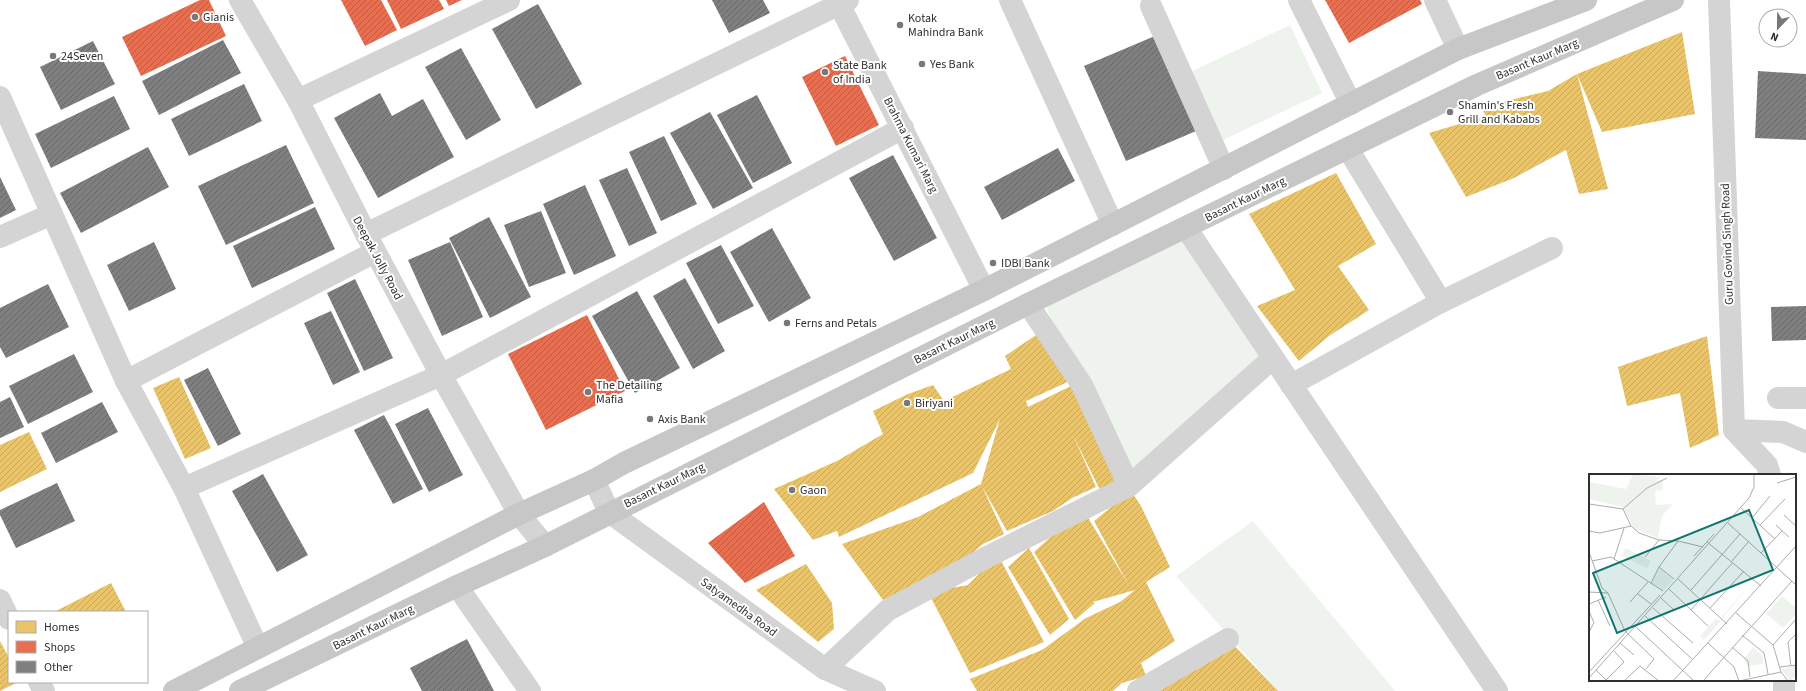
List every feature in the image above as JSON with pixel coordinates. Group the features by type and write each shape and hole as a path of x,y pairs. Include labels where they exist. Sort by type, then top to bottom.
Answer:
{"main road":[{"path":"174,691 519,514 594,480 624,463 984,290 1458,49 1586,0"},
{"name":"Basant Kaur Marg","path":"240,691 457,586 544,546 609,512 1028,304 1477,85 1673,0"}],"street":[{"name":"Deepak Jolly Road","path":"240,0 298,100 370,243 441,374 519,514 544,546"},
{"path":"298,100 509,0"},
{"path":"1010,0 1113,225"},
{"path":"1298,0 1351,104"},
{"path":"1435,0 1458,49"},
{"name":"Guru Govind Singh Road","path":"1718,0 1734,430"},
{"path":"126,381 370,243 841,1"},
{"name":"Brahma Kumari Marg","path":"841,1 984,290"},
{"path":"1151,6 1224,168"},
{"path":"0,97 126,381 184,488 258,648"},
{"path":"184,488 441,374 903,128"},
{"path":"1348,149 1441,302"},
{"path":"0,237 52,214"},
{"path":"1186,228 1497,691"},
{"path":"1291,385 1441,302 1552,248"},
{"path":"1028,304 1082,384 1128,486"},
{"path":"825,669 888,610 989,556 1128,486 1274,358"},
{"path":"1778,398 1806,398"},
{"path":"1734,430 1783,432 1806,442"},
{"path":"1734,430 1767,465 1770,474"},
{"path":"594,480 609,512"},
{"name":"Satyamedha Road","path":"609,512 825,669 875,691"},
{"path":"457,586 530,691"},
{"path":"0,600 8,617"},
{"path":"1138,691 1228,640"}],"shaded area":[{"path":"1290,25 1322,93 1223,140 1190,72"},
{"path":"1186,228 1273,358 1129,486 1042,299"},
{"path":"1253,521 1395,691 1278,691 1176,576"}],"building: Homes":[{"path":"1682,32 1695,114 1602,132 1577,74"},
{"path":"1577,74 1608,189 1579,194 1566,150 1514,178 1466,197 1429,133 1486,116 1481,107 1548,91"},
{"path":"1336,173 1376,244 1338,266 1369,310 1329,336 1299,361 1257,306 1295,290 1249,214"},
{"path":"1039,333 1072,380 1026,401 1028,407 1075,384 1120,484 1101,492 1073,435 1096,487 1072,498 1053,511 1007,531 982,486 1004,534 983,544 953,569 883,600 842,544 918,517 981,484 1000,419 973,473 839,537 837,531 813,540 774,489 837,461 883,434 873,411 908,394 933,385 944,401 1011,369 1005,356"},
{"path":"1707,336 1719,435 1690,448 1680,393 1627,406 1618,367"},
{"path":"179,377 211,448 185,459 153,388"},
{"path":"29,432 47,469 0,492 0,445"},
{"path":"1131,491 1141,506 1170,567 1146,582 1175,641 1141,663 1146,676 1122,683 1113,691 977,691 970,679 1042,650 1086,618 1120,602 1135,590 1093,602 1095,603 1075,620 1034,552 1055,533 1087,516 1128,584 1094,521"},
{"path":"1029,548 1069,619 1050,635 1008,567"},
{"path":"998,555 1044,642 970,673 928,592 968,585"},
{"path":"806,564 832,603 834,629 818,642 756,590"},
{"path":"111,583 125,611 56,611"},
{"path":"1228,639 1278,691 1138,691"},
{"path":"0,641 8,656 8,683 16,683 0,691"}],"building: Shops":[{"path":"200,0 209,0 226,36 141,76 122,37"},
{"path":"341,0 381,0 397,30 365,46"},
{"path":"387,0 439,0 444,9 401,29"},
{"path":"446,0 462,0 449,6"},
{"path":"1325,0 1420,0 1422,4 1349,43"},
{"path":"845,56 879,125 836,146 802,77"},
{"path":"587,315 625,391 546,430 508,354"},
{"path":"764,502 795,556 745,583 708,543"}],"building: Other":[{"path":"712,0 763,0 770,13 729,33"},
{"path":"538,4 582,84 536,109 492,29"},
{"path":"1162,33 1203,128 1126,161 1084,66"},
{"path":"223,40 241,73 159,115 142,81"},
{"path":"93,41 115,84 61,110 40,67"},
{"path":"461,48 501,120 466,140 425,67"},
{"path":"1758,71 1806,74 1806,140 1755,138"},
{"path":"244,84 262,121 189,156 171,119"},
{"path":"380,93 392,116 423,99 454,157 378,198 334,118"},
{"path":"757,95 792,163 753,183 717,115"},
{"path":"114,96 130,129 51,168 35,134"},
{"path":"710,112 753,188 713,209 670,133"},
{"path":"664,136 697,204 661,221 629,152"},
{"path":"286,145 314,203 226,245 198,186"},
{"path":"148,147 169,187 81,233 60,193"},
{"path":"1058,148 1075,181 1002,220 984,187"},
{"path":"893,155 937,238 894,261 849,178"},
{"path":"627,168 657,233 629,246 599,180"},
{"path":"0,177 16,210 0,218"},
{"path":"585,185 616,256 574,275 543,204"},
{"path":"315,207 335,249 252,288 233,246"},
{"path":"541,211 566,273 529,287 504,225"},
{"path":"489,217 531,297 490,318 449,238"},
{"path":"772,228 811,298 769,322 730,252"},
{"path":"154,242 176,289 129,311 107,265"},
{"path":"450,242 483,317 442,336 408,260"},
{"path":"721,245 754,306 718,324 686,263"},
{"path":"685,278 725,351 693,369 653,296"},
{"path":"355,279 393,358 364,371 327,293"},
{"path":"48,284 69,327 6,358 0,347 0,308"},
{"path":"637,291 680,368 635,393 592,316"},
{"path":"1806,306 1806,340 1772,341 1771,307"},
{"path":"331,311 360,372 333,385 304,323"},
{"path":"74,354 93,392 28,424 9,386"},
{"path":"208,368 241,434 218,446 184,380"},
{"path":"10,397 24,427 0,438 0,402"},
{"path":"102,402 118,432 56,463 41,433"},
{"path":"428,408 463,475 429,492 395,424"},
{"path":"384,415 423,489 393,504 354,430"},
{"path":"263,474 308,555 277,572 232,491"},
{"path":"57,483 75,521 16,548 0,515 0,510"},
{"path":"467,639 494,691 422,691 410,668"}],"place":[{"name":"Gianis","path":"195,17"},
{"name":"Kotak Mahindra Bank","path":"900,25"},
{"name":"24Seven","path":"53,56"},
{"name":"Yes Bank","path":"922,64"},
{"name":"State Bank of India","path":"825,72"},
{"name":"Shamin's Fresh Grill and Kababs","path":"1450,112"},
{"name":"IDBI Bank","path":"993,263"},
{"name":"Ferns and Petals","path":"787,323"},
{"name":"The Detailing Mafia","path":"588,392"},
{"name":"Biriyani","path":"907,403"},
{"name":"Axis Bank","path":"650,419"},
{"name":"Gaon","path":"792,490"}]}
